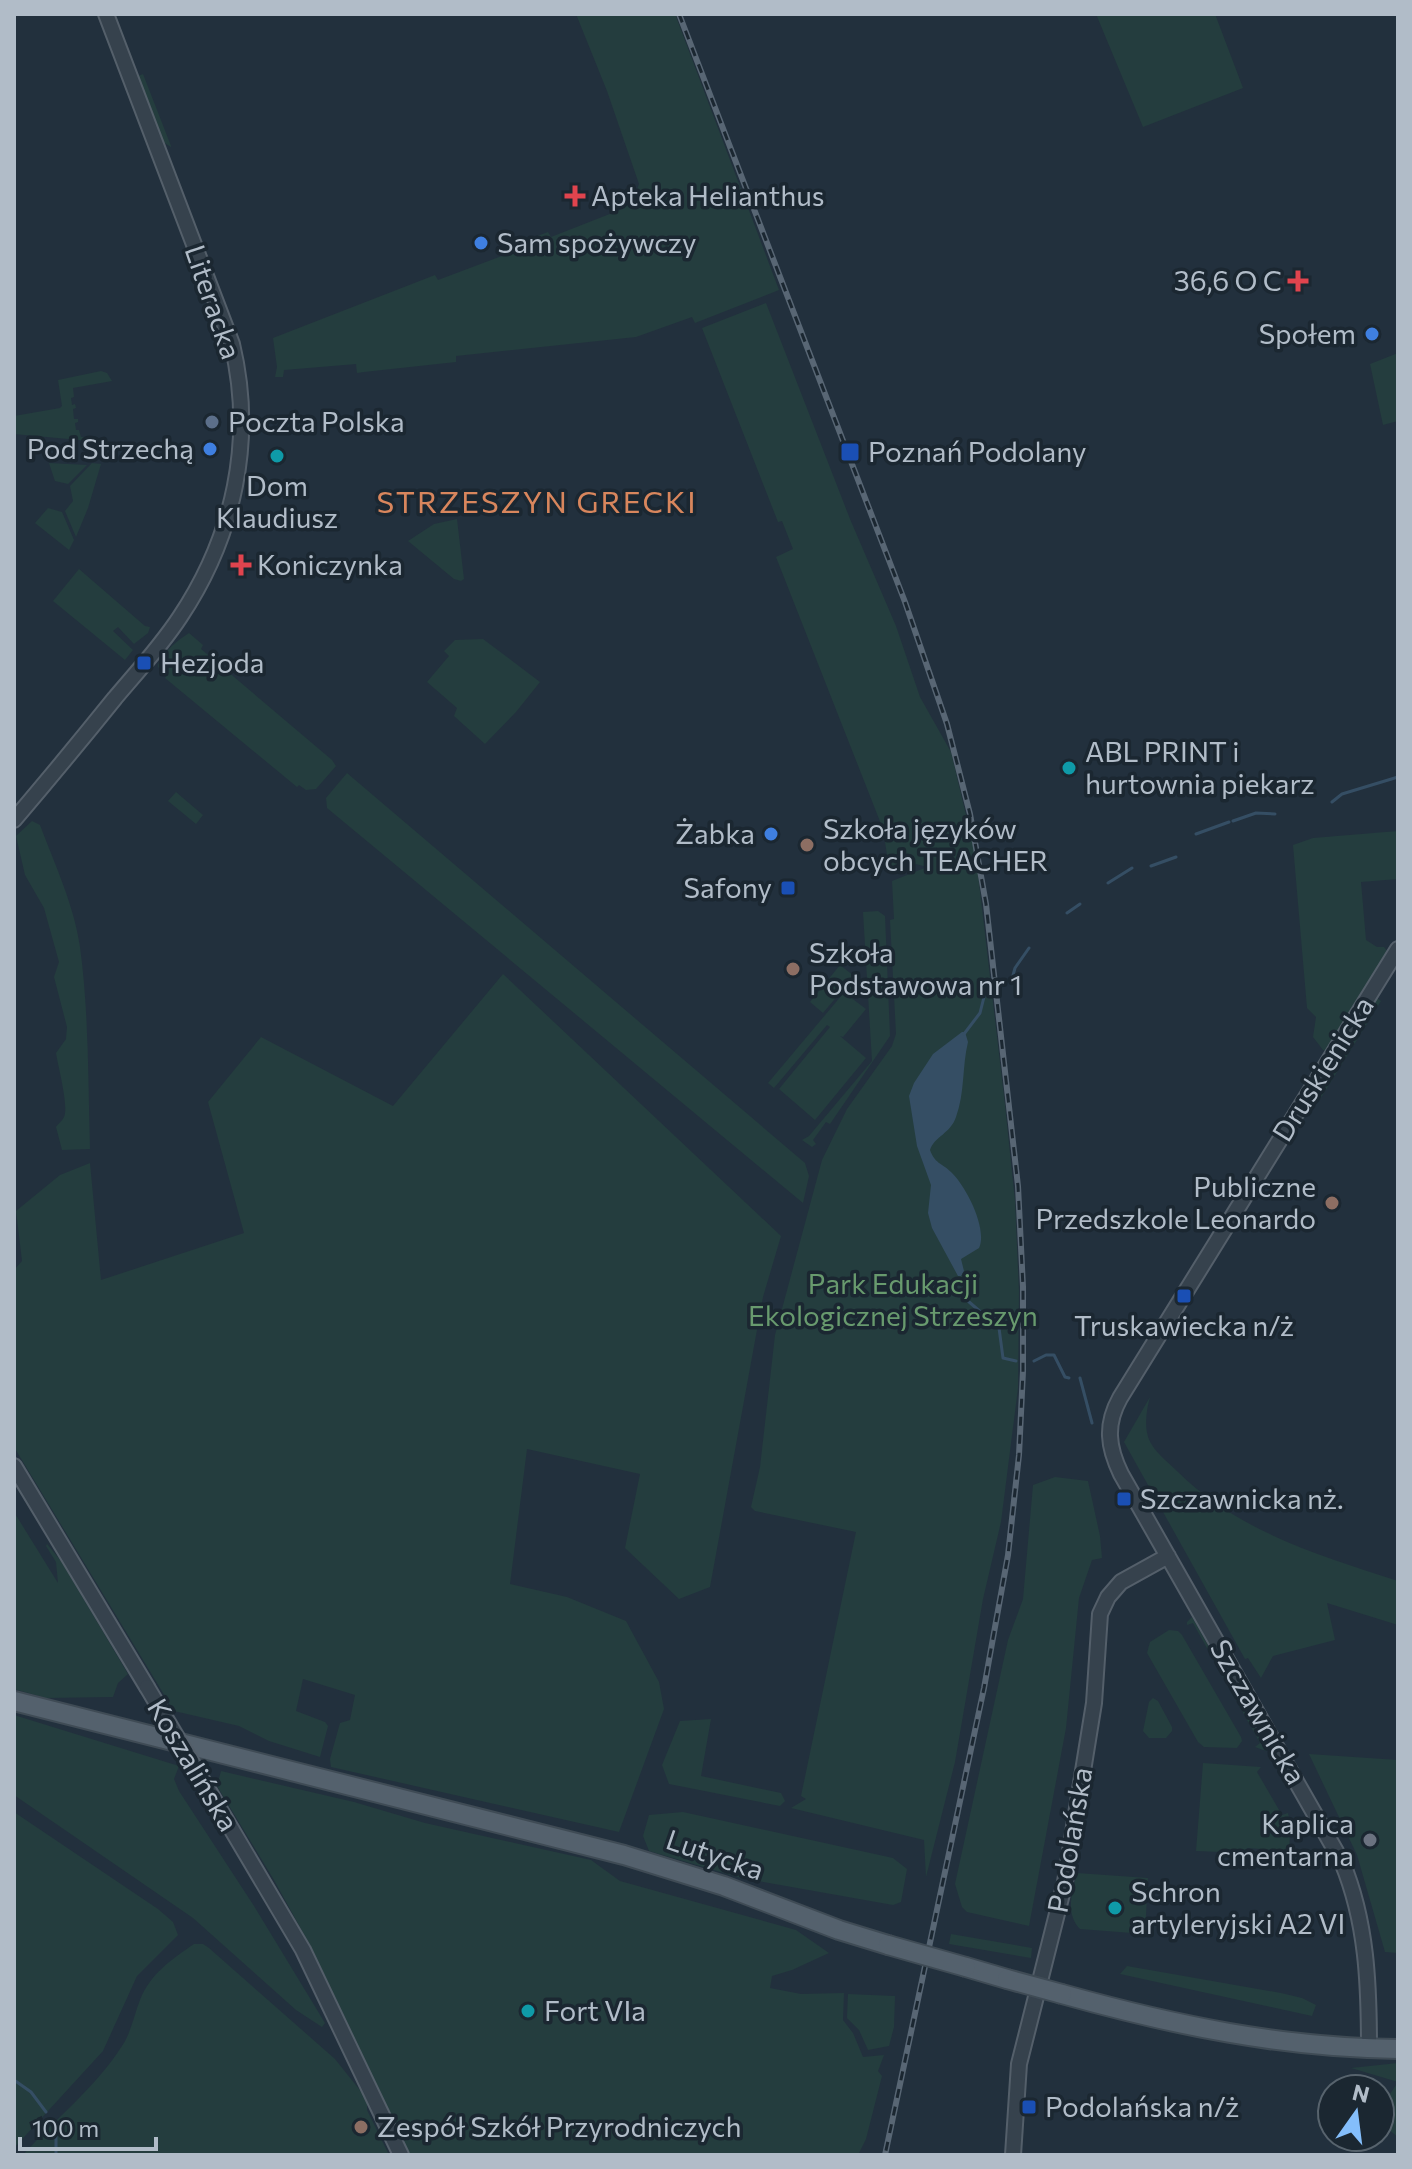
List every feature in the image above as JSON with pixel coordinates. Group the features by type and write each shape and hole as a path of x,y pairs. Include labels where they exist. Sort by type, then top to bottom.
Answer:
{"main road":[{"name":"Lutycka","path":"14,1701 624,1855 724,1886 839,1930 1131,2013 1250,2038 1398,2049"}],"street":[{"name":"Literacka","path":"14,820 165,638 189,603 210,565 226,526 240,456 241,399 232,344 106,14"},
{"name":"Druskienicka","path":"1109,1437 1111,1417 1120,1398 1398,949"},
{"name":"Szczawnicka","path":"1109,1437 1115,1461 1347,1874 1366,1956 1369,2049"},
{"name":"Koszalińska","path":"14,1466 303,1950 401,2155"},
{"name":"Podolańska","path":"1013,2155 1019,2064 1065,1882 1096,1690 1100,1614 1108,1597 1121,1582 1168,1556"}],"green space":[{"path":"576,14 675,14 779,290 695,323 692,317 636,337 456,356 456,362 357,373 356,364 284,370 283,377 275,377 277,367 273,338 435,275 438,280 531,245 529,239 548,232 551,237 625,208 624,203 634,198 639,184"},
{"path":"1096,14 1215,14 1243,88 1143,127"},
{"path":"143,74 171,147 163,142 138,76"},
{"name":"Park Edukacji Ekologicznej Strzeszyn","path":"766,303 850,519 896,626 920,697 951,752 976,857 1015,1201 1019,1292 1018,1388 1001,1522 983,1599 955,1762 926,1877 924,1840 791,1808 806,1799 801,1796 856,1532 755,1511 751,1507 760,1467 775,1335 822,1160 847,1109 892,1046 896,1034 890,920 894,919 892,881 927,867 916,864 908,870 903,866 889,868 883,829 776,557 793,549 782,521 778,522 702,328"},
{"path":"1398,353 1398,421 1383,425 1370,364"},
{"path":"101,371 107,373 112,381 73,388 74,397 71,398 76,408 73,409 74,419 78,419 76,430 79,430 81,437 90,437 90,441 14,434 14,416 62,406 58,380"},
{"path":"49,463 87,465 68,484 55,481"},
{"path":"92,463 101,464 76,537 65,511 73,501 70,486"},
{"path":"48,508 62,512 74,540 69,550 35,523"},
{"path":"457,519 464,579 461,581 454,579 408,541 434,524"},
{"path":"79,569 150,627 148,633 134,644 118,627 113,631 133,650 125,660 53,601"},
{"path":"189,633 203,645 201,649 332,760 336,766 316,789 297,787 165,678 167,674 158,667 159,662 170,648"},
{"path":"483,639 540,682 485,744 454,716 457,708 427,682 449,656 444,651 455,640"},
{"path":"347,773 805,1163 809,1176 803,1203 327,808 326,798"},
{"path":"176,792 203,815 196,824 168,801"},
{"path":"32,821 40,825 58,870 80,947 87,1022 90,1149 62,1150 56,1127 65,1112 56,1053 66,1039 67,1027 54,977 59,962 44,908 25,875 16,836"},
{"path":"1398,831 1398,879 1361,882 1366,940 1377,947 1384,947 1388,952 1328,1051 1323,1050 1313,1037 1316,1017 1307,1008 1293,845 1313,838"},
{"path":"878,911 885,916 890,1036 830,1124 826,1122 813,1140 816,1144 812,1147 802,1140 809,1136 872,1061 863,912"},
{"path":"840,965 854,976 823,1013 810,1002"},
{"path":"503,974 781,1236 763,1297 710,1587 679,1599 625,1548 640,1474 527,1449 510,1584 567,1597 626,1621 659,1682 664,1709 619,1832 331,1767 330,1759 340,1723 350,1720 355,1695 303,1679 296,1711 328,1726 320,1757 269,1741 239,1726 174,1711 14,1447 14,1270 22,1261 16,1211 60,1175 90,1163 101,1280 244,1233 208,1102 261,1037 393,1106"},
{"path":"852,983 858,988 850,997 866,1009 843,1037 840,1036 866,1058 815,1120 779,1089 830,1027 827,1025 774,1088 768,1083"},
{"path":"1374,996 1381,1001 1319,1101 1315,1091"},
{"path":"1150,1397 1146,1421 1149,1440 1178,1472 1227,1511 1254,1526 1310,1551 1398,1581 1398,1625 1327,1603 1335,1640 1273,1656 1261,1678 1248,1658 1245,1659 1124,1442"},
{"path":"1055,1477 1088,1481 1102,1558 1092,1560 1079,1598 1066,1728 1029,1926 967,1912 962,1907 955,1884 1008,1640 1023,1599 1033,1485"},
{"path":"14,1512 58,1583 56,1562 47,1544 61,1561 128,1674 118,1683 113,1697 46,1698 14,1689"},
{"path":"1192,1617 1266,1751 1255,1747 1260,1743 1193,1623 1187,1625"},
{"path":"1169,1630 1182,1635 1241,1737 1237,1748 1204,1747 1198,1742 1147,1653 1150,1642"},
{"path":"1153,1698 1158,1701 1172,1727 1166,1738 1149,1738 1143,1731 1149,1702"},
{"path":"14,1715 179,1766 174,1779 179,1791 325,2023 322,2027 296,2010 193,1918 14,1795"},
{"path":"711,1719 701,1776 781,1793 785,1801 780,1806 669,1784 662,1765 680,1721"},
{"path":"1309,1754 1398,1760 1398,1953 1385,1952 1357,1855"},
{"path":"1203,1763 1261,1767 1257,1772 1282,1815 1288,1813 1290,1823 1284,1824 1283,1833 1290,1834 1289,1851 1247,1848 1246,1853 1196,1851"},
{"path":"221,1771 354,1802 425,1823 591,1860 620,1881 796,1930 829,1953 772,1976 770,1988 801,1994 844,1993 843,2020 853,2033 863,2057 884,2055 878,2071 882,2076 866,2139 858,2155 409,2155 312,1949 217,1786"},
{"path":"14,1812 158,1909 173,1922 178,1935 137,1976 103,2051 14,2148"},
{"path":"683,1812 893,1858 907,1869 901,1902 893,1905 741,1878 649,1851 643,1836 649,1815"},
{"path":"1077,1873 1148,1878 1145,1934 1080,1929 1071,1910"},
{"path":"951,1934 1032,1948 1031,1958 949,1944"},
{"path":"194,1944 209,1948 335,2059 367,2099 367,2110 389,2155 23,2155 112,2061 125,2041 144,1991 156,1975"},
{"path":"1127,1966 1281,1993 1316,2005 1312,2016 1120,1974"},
{"path":"848,1994 895,1996 894,2027 889,2046 868,2050 859,2030 847,2018"},
{"path":"1398,2063 1398,2082 1396,2073 1368,2073 1351,2068"},
{"path":"1398,2082 1398,2137 1396,2135"}],"water":[{"path":"965,1032 968,1042 959,1108 954,1122 930,1150 936,1161 951,1172 963,1187 981,1230 979,1248 961,1259 964,1271 958,1276 932,1228 928,1213 931,1185 917,1146 909,1096 933,1054"}],"waterway":[{"path":"1332,802 1342,794 1398,777"},
{"path":"1233,821 1256,813 1275,814"},
{"path":"1196,834 1229,822"},
{"path":"1151,866 1176,857"},
{"path":"1108,883 1132,868"},
{"path":"1067,913 1080,904"},
{"path":"1012,979 1015,968 1029,948"},
{"path":"964,1034 980,1013 988,981"},
{"path":"963,1282 968,1301 999,1328 1003,1358 1016,1361"},
{"path":"1034,1361 1054,1355 1065,1377 1069,1378"},
{"path":"1080,1378 1092,1423"},
{"path":"14,2080 31,2092 46,2112"},
{"path":"56,2122 56,2155"}],"railway":[{"path":"679,14 905,602 947,724 970,814 986,904 1018,1186 1023,1371 1019,1455 1008,1555 984,1688 885,2155"}],"place":[{"name":"Apteka Helianthus","path":"575,196"},
{"name":"Sam spożywczy","path":"481,243"},
{"name":"36,6 O C","path":"1298,281"},
{"name":"Społem","path":"1372,334"},
{"name":"Poczta Polska","path":"212,422"},
{"name":"Pod Strzechą","path":"210,449"},
{"name":"Poznań Podolany","path":"850,452"},
{"name":"Dom Klaudiusz","path":"277,456"},
{"name":"Koniczynka","path":"241,565"},
{"name":"Hezjoda","path":"144,663"},
{"name":"ABL PRINT i hurtownia piekarz","path":"1069,768"},
{"name":"Żabka","path":"771,834"},
{"name":"Szkoła języków obcych TEACHER","path":"807,845"},
{"name":"Safony","path":"788,888"},
{"name":"Szkoła Podstawowa nr 1","path":"793,969"},
{"name":"Publiczne Przedszkole Leonardo","path":"1332,1203"},
{"name":"Truskawiecka n/ż","path":"1184,1296"},
{"name":"Szczawnicka nż.","path":"1124,1499"},
{"name":"Kaplica cmentarna","path":"1370,1840"},
{"name":"Schron artyleryjski A2 VI","path":"1115,1908"},
{"name":"Fort VIa","path":"528,2011"},
{"name":"Podolańska n/ż","path":"1029,2107"},
{"name":"Zespół Szkół Przyrodniczych","path":"361,2127"}],"district":[{"name":"STRZESZYN GRECKI","path":"537,503"}]}
